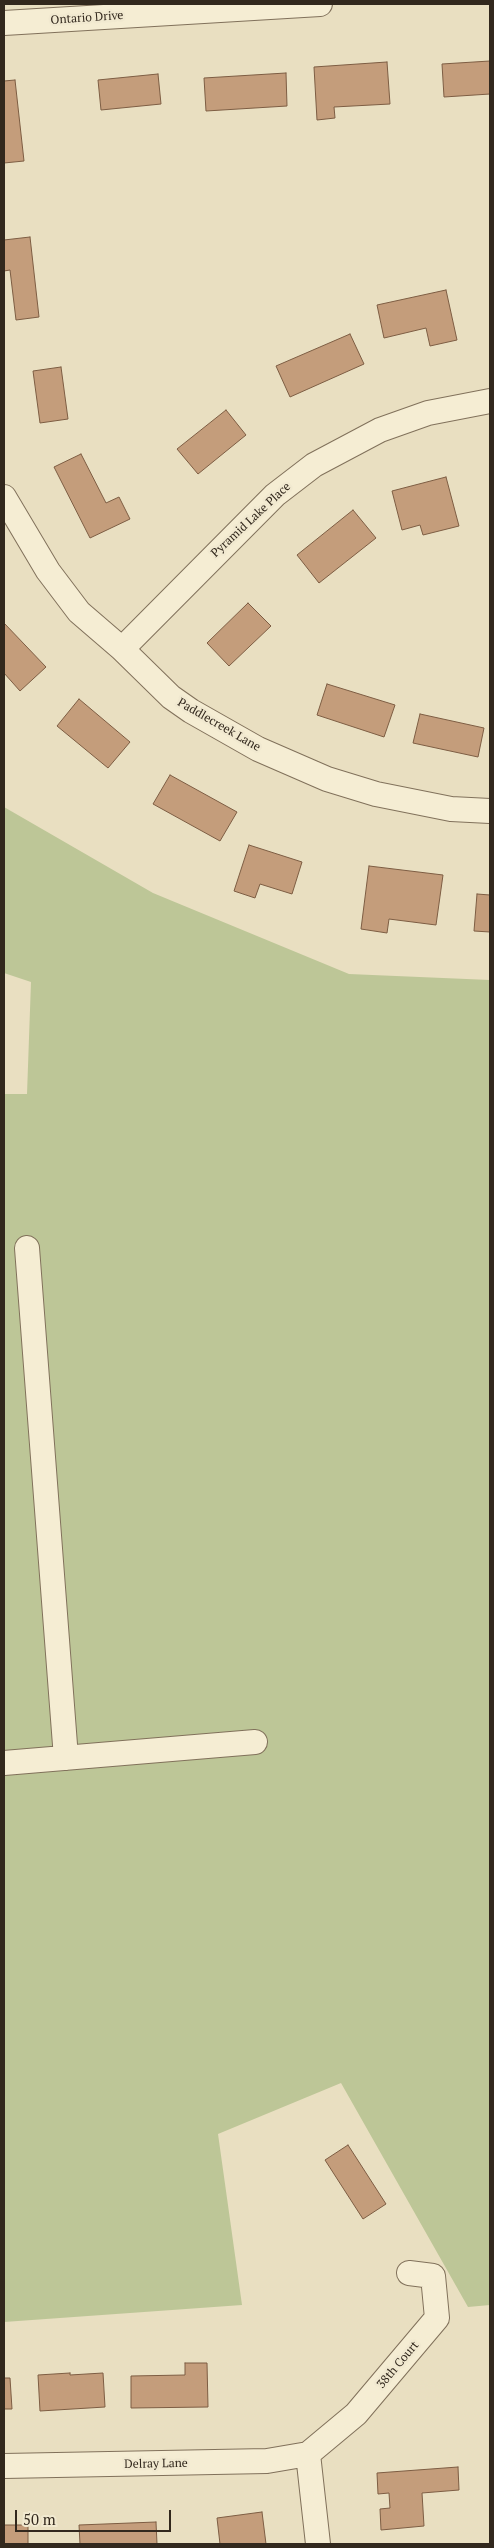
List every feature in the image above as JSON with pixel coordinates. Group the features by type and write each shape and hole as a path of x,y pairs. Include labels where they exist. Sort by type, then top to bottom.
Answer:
{"street":[{"name":"Ontario Drive","path":"4,23 320,4"},
{"name":"Pyramid Lake Place","path":"122,649 153,615 275,495 314,465 380,430 428,413 490,401"},
{"name":"Paddlecreek Lane","path":"4,497 63,592 79,612 178,701 281,760 327,780 376,794 451,808 490,811"},
{"path":"27,1248 66,1758"},
{"path":"4,1763 255,1742"},
{"name":"38th Court","path":"308,2454 356,2414 437,2318 433,2276 409,2273"},
{"path":"308,2454 318,2544"},
{"name":"Delray Lane","path":"4,2466 267,2461 308,2454"}],"green space":[{"path":"4,807 153,893 349,974 490,980 490,2305 468,2307 341,2083 218,2134 242,2305 4,2322 4,1094 27,1094 31,982 4,973"}],"building":[{"path":"490,61 490,94 444,97 442,64"},
{"path":"387,62 390,104 334,107 335,118 317,120 314,67"},
{"path":"286,73 287,106 206,111 204,78"},
{"path":"158,74 161,104 101,110 98,80"},
{"path":"15,80 24,161 4,163 4,81"},
{"path":"30,237 39,317 16,320 10,270 4,271 4,240"},
{"path":"446,290 457,340 430,346 426,328 384,338 377,305"},
{"path":"350,334 364,364 290,397 276,366"},
{"path":"61,367 68,419 40,423 33,371"},
{"path":"226,410 246,435 198,474 177,449"},
{"path":"81,454 106,503 119,497 130,519 90,538 54,467"},
{"path":"446,477 459,526 423,535 420,525 402,530 392,491"},
{"path":"353,510 376,538 319,583 297,555"},
{"path":"248,603 271,626 229,666 207,643"},
{"path":"4,623 46,667 20,691 4,673"},
{"path":"327,684 395,705 384,737 317,715"},
{"path":"79,699 130,742 108,768 57,726"},
{"path":"420,714 484,728 478,757 413,743"},
{"path":"170,775 237,812 220,841 153,804"},
{"path":"249,845 302,862 292,894 260,884 255,898 234,891"},
{"path":"369,866 443,875 436,925 389,919 387,933 361,929"},
{"path":"477,894 490,895 490,932 474,931"},
{"path":"348,2145 386,2204 363,2219 325,2160"},
{"path":"185,2363 207,2363 208,2407 131,2408 131,2376 185,2375"},
{"path":"70,2373 70,2375 103,2373 105,2407 40,2411 38,2375"},
{"path":"4,2378 10,2378 12,2409 4,2409"},
{"path":"458,2467 459,2490 422,2493 424,2526 381,2530 380,2509 390,2508 389,2493 378,2494 377,2473"},
{"path":"262,2512 266,2544 220,2544 217,2518"},
{"path":"156,2522 157,2544 80,2544 79,2525"},
{"path":"4,2525 28,2525 28,2544 4,2544"}]}
